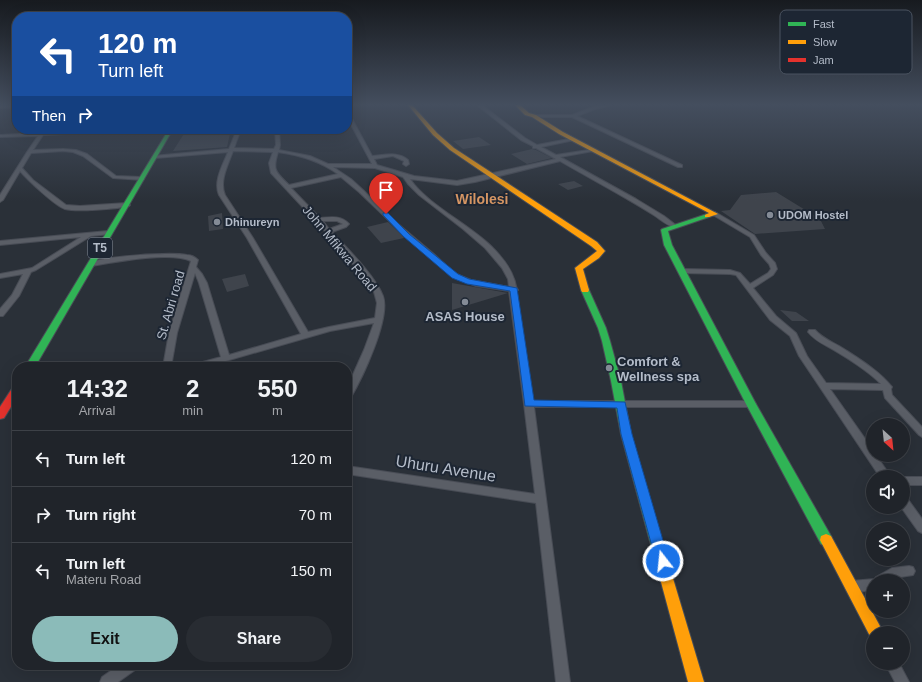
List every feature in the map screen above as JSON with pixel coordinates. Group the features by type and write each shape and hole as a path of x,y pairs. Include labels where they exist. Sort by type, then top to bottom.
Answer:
{"main road":[{"name":"T5","path":"33,362 108,233 127,205 166,137"},
{"path":"439,137 491,175 594,244 601,251 597,256 579,268 580,277 602,328 622,405 626,434 696,682"},
{"path":"568,137 715,214"},
{"path":"715,214 664,230 668,245 683,271 751,404 872,626"},
{"path":"0,416 12,397"}],"street":[{"path":"0,200 40,137"},
{"path":"236,137 220,180 219,188 250,238 306,336"},
{"name":"John Mfikwa Road","path":"278,137 277,150 272,167 273,172 328,231 378,292 382,303 379,320 370,347 352,386"},
{"path":"360,137 375,166"},
{"path":"520,137 535,147 634,200 674,226"},
{"path":"618,137 680,166"},
{"path":"535,147 572,139"},
{"path":"155,157 254,149 277,150 308,157 330,165 375,166 425,180 457,183 475,180 593,150"},
{"path":"29,152 63,150 80,153 116,177 141,179"},
{"path":"371,158 397,156 406,160 406,164"},
{"path":"330,165 371,200 407,235 455,276 467,281 514,290"},
{"path":"20,168 32,181 65,207 80,208 127,205"},
{"path":"288,187 342,175"},
{"path":"405,175 420,193 482,242 500,259 508,271 514,290 562,682"},
{"path":"715,214 752,236 763,254 773,265 774,269 771,274 749,288"},
{"path":"318,220 336,219 344,221 346,224 328,231"},
{"path":"0,243 108,233"},
{"path":"0,276 28,272 48,262 92,234"},
{"name":"St. Abri road","path":"91,264 119,260 186,256 192,257 195,260 174,333 168,362"},
{"path":"193,267 199,274 203,283 226,359"},
{"path":"683,271 735,273 774,318 793,336 798,348 881,470"},
{"path":"0,314 15,296 28,272"},
{"path":"214,362 348,325 379,320"},
{"path":"812,332 819,339 840,350 878,376 888,387 888,396 922,433"},
{"path":"824,386 888,387"},
{"path":"529,404 751,404"},
{"name":"Uhuru Avenue","path":"352,471 540,499"},
{"path":"910,481 922,480"},
{"path":"910,511 922,528"},
{"path":"890,574 909,571"},
{"path":"851,588 866,585"},
{"path":"108,682 124,670"},
{"path":"896,670 902,682"}],"building":[{"path":"182,137 229,137 227,147 173,151"},
{"path":"479,137 491,145 463,149 453,141"},
{"path":"532,149 552,158 527,164 511,154"},
{"path":"574,181 583,186 568,190 558,184"},
{"name":"UDOM Hostel","path":"776,192 820,219 825,229 755,234 721,211 730,210 741,195"},
{"name":"Dhinureyn","path":"222,213 223,229 209,231 208,216"},
{"path":"388,222 404,238 381,243 367,227"},
{"path":"245,274 249,286 227,292 222,279"},
{"name":"ASAS House","path":"452,283 508,293 452,310"},
{"path":"780,310 796,312 809,321 792,321"}],"traffic: fast":[{"path":"33,362 166,137"},
{"path":"707,216 664,230 668,245 751,404 826,540"},
{"path":"585,290 602,328 606,341 616,381 626,434 657,545"}],"traffic: slow":[{"path":"438,137 452,149 594,244 601,251 579,268 585,290"},
{"path":"568,137 715,214 707,216"},
{"path":"826,540 872,626"},
{"path":"657,545 696,682"}],"traffic: jam":[{"path":"0,415 12,397"}],"place":[{"name":"UDOM Hostel","path":"770,215"},
{"name":"Dhinureyn","path":"217,222"},
{"name":"ASAS House","path":"465,302"},
{"name":"Comfort & Wellness spa","path":"609,368"}],"district":[{"name":"Wilolesi","path":"482,199"}],"route":[{"path":"386,214 407,235 455,276 467,281 514,290 529,404 622,405 626,434 663,561"}]}
